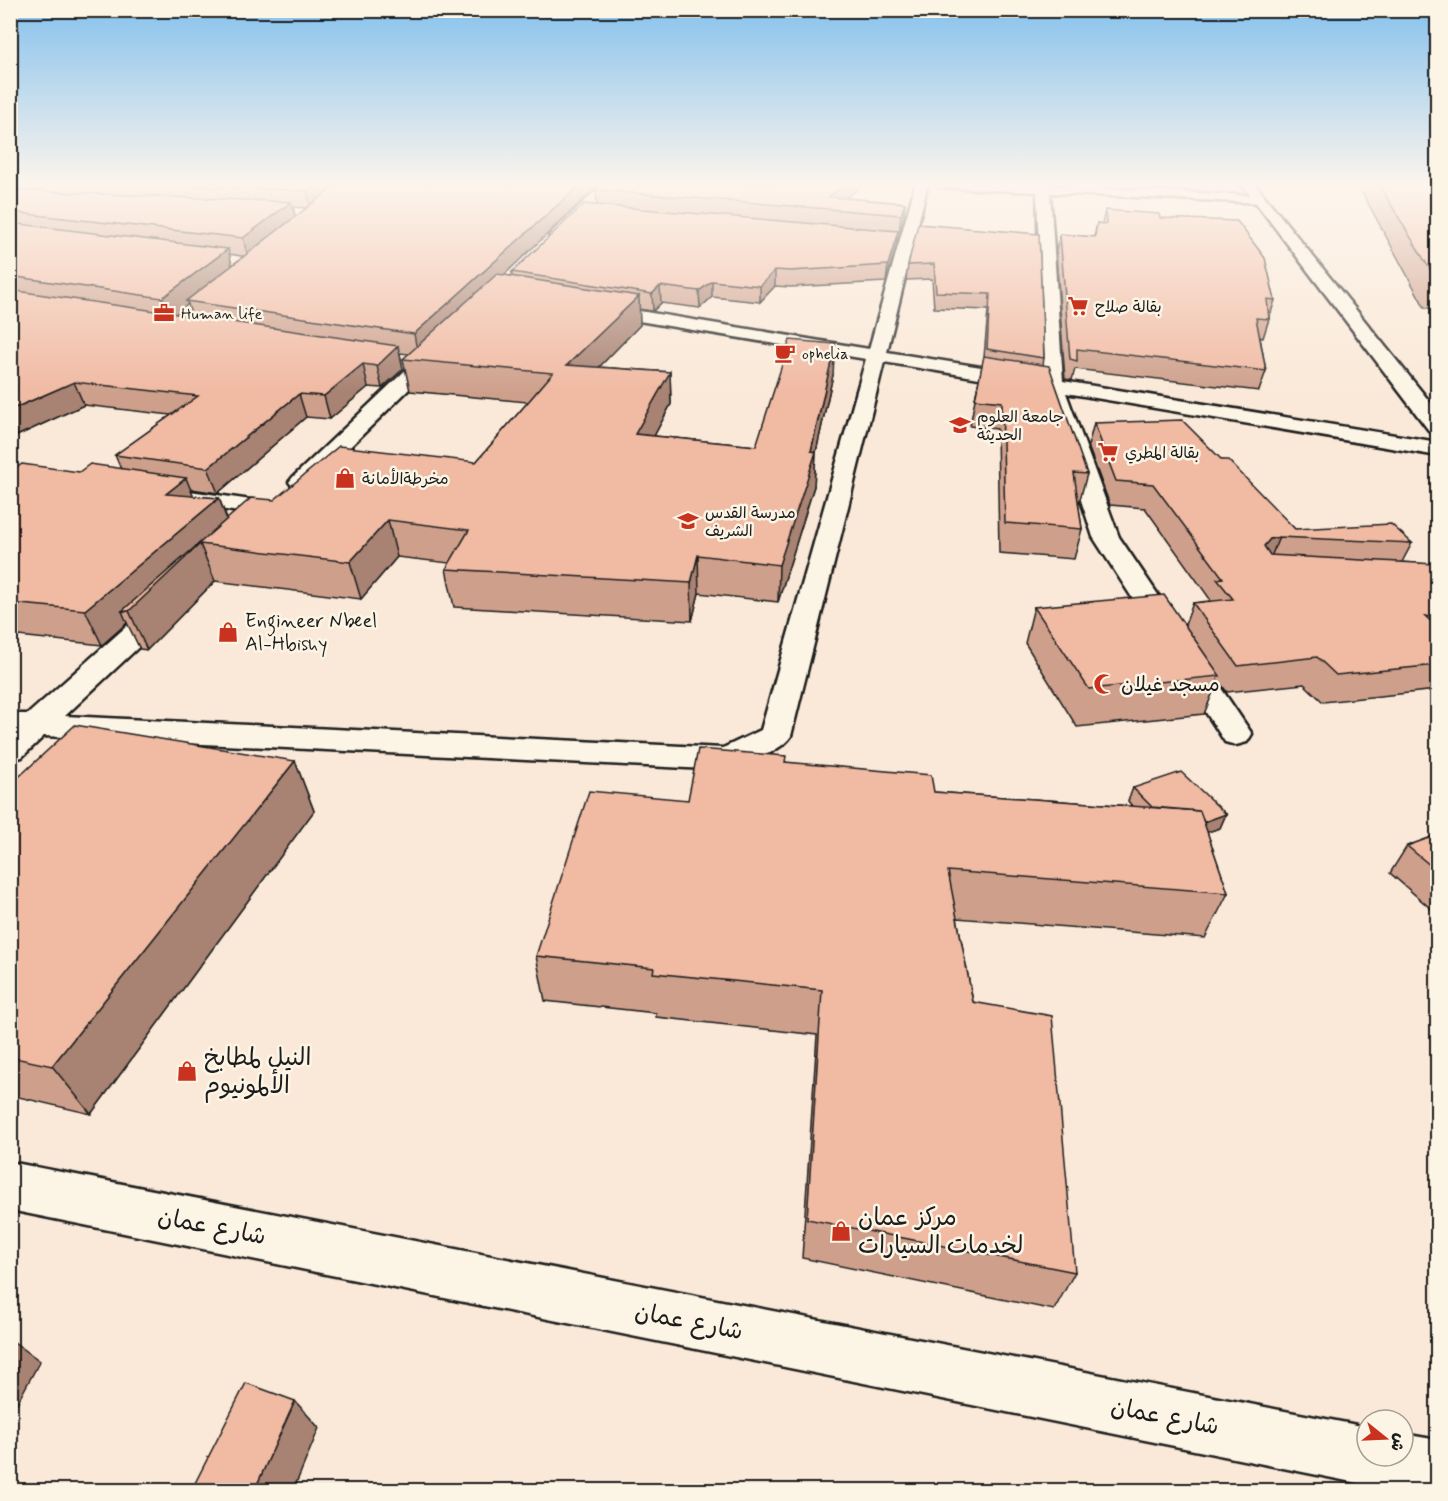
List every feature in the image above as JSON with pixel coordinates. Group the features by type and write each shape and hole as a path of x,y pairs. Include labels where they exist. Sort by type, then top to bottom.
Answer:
{"street":[{"path":"23,725 727,759 775,736 876,356 898,253"},
{"path":"1046,253 1053,385 1106,537 1236,734"},
{"path":"1300,253 1437,427"},
{"path":"578,306 1437,449"},
{"path":"254,526 456,332"},
{"path":"400,360 423,364"},
{"path":"153,493 272,510"},
{"path":"10,749 23,725 184,590"},
{"name":"شارع عمان","path":"10,1186 1355,1453"},
{"name":"شارع عمان","path":"1415,1466 1437,1470"}],"building":[{"path":"10,253 223,253 162,298 10,276"},
{"path":"248,253 504,253 414,334 186,301"},
{"path":"532,253 892,253 888,265 775,270 760,286 712,281 699,291 660,286 652,294 512,272"},
{"path":"911,253 1040,253 1044,358 987,349 990,294 936,292 934,264 908,265"},
{"path":"1062,253 1261,253 1265,258 1275,300 1267,299 1269,319 1256,318 1266,371 1077,349 1077,361 1070,359"},
{"path":"1420,253 1437,253 1437,281"},
{"path":"497,274 639,296 567,365 670,372 635,434 756,446 790,340 835,344 811,451 816,452 779,565 698,555 691,583 446,569 469,530 388,520 350,562 200,544 129,611 122,611 251,498 274,500 339,446 476,462 553,373 403,359"},
{"path":"10,290 398,346 377,366 363,364 324,396 299,394 208,468 115,455 198,396 74,382 10,410"},
{"path":"984,356 1049,366 1087,474 1074,473 1082,529 1005,523 1002,402 975,399"},
{"path":"1182,420 1222,460 1228,460 1295,529 1391,524 1412,543 1279,537 1270,539 1264,546 1270,555 1436,564 1437,618 1425,616 1437,627 1437,644 1433,645 1437,648 1437,665 1336,675 1317,657 1238,666 1193,603 1233,599 1217,579 1223,578 1153,484 1116,481 1094,423"},
{"path":"22,464 79,472 90,464 186,478 166,494 219,498 85,610 10,603 10,472"},
{"path":"1164,595 1220,676 1089,689 1034,607"},
{"path":"75,725 295,761 52,1066 10,1057 10,785"},
{"path":"698,749 786,756 785,762 931,775 934,792 1200,811 1228,893 948,871 973,1002 1052,1016 1075,1272 807,1219 822,990 653,973 654,968 536,956 589,791 688,800"},
{"path":"1181,772 1226,814 1204,822 1200,811 1152,807 1133,788"},
{"path":"1437,835 1437,871 1407,846"},
{"path":"246,1383 295,1401 254,1491 191,1491"}],"place":[{"name":"بقالة صلاح","path":"1078,306"},
{"name":"Human life","path":"164,313"},
{"name":"ophelia","path":"785,353"},
{"name":"جامعة العلوم الحديثة","path":"960,425"},
{"name":"بقالة المطري","path":"1108,452"},
{"name":"مخرطةالأمانة","path":"345,478"},
{"name":"مدرسة القدس الشريف","path":"688,521"},
{"name":"Engineer Nbeel Al-Hbishy","path":"228,632"},
{"name":"مسجد غيلان","path":"1104,684"},
{"name":"النيل لمطابخ الألمونيوم","path":"187,1071"},
{"name":"مركز عمان لخدمات السيارات","path":"841,1231"}]}
